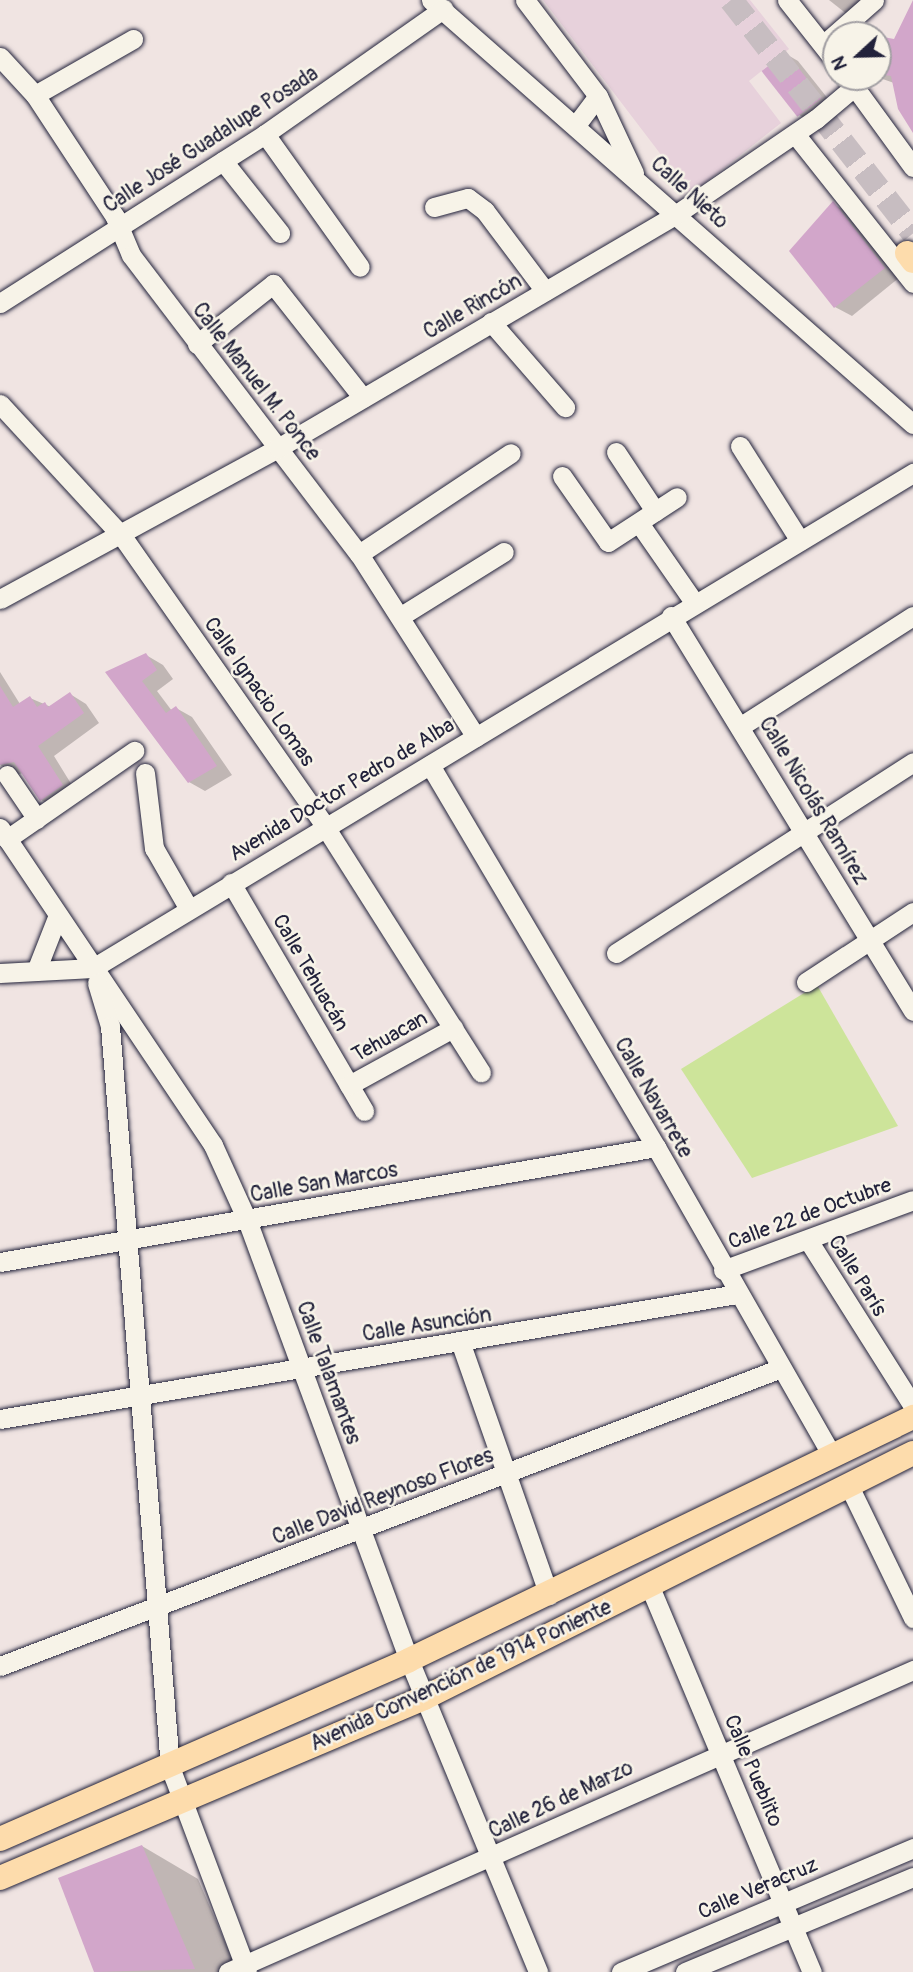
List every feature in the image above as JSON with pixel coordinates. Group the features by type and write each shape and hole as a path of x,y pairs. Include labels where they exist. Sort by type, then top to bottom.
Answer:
{"main road":[{"name":"Avenida Convención de 1914 Poniente","path":"0,1839 410,1660 913,1417"},
{"name":"Avenida Convención de 1914 Poniente","path":"0,1878 424,1698 913,1453"}],"street":[{"path":"525,0 598,96 634,174"},
{"path":"786,0 822,44"},
{"path":"850,21 874,0"},
{"name":"Calle Nieto","path":"437,5 634,174 913,424"},
{"name":"Calle José Guadalupe Posada","path":"0,303 265,134 437,5"},
{"path":"35,95 134,38"},
{"name":"Calle Manuel M. Ponce","path":"0,57 35,95 119,228 131,254 359,554 476,737"},
{"name":"Calle Rincón","path":"0,599 122,536 278,448 678,213 795,134 841,91"},
{"path":"858,91 913,167"},
{"path":"576,125 598,96"},
{"path":"265,134 359,267"},
{"path":"795,134 905,250 913,283"},
{"path":"223,161 280,233"},
{"path":"434,206 468,198 485,211 545,291"},
{"path":"197,344 274,284 363,398"},
{"path":"491,323 565,407"},
{"name":"Calle Ignacio Lomas","path":"0,404 122,536 324,825 481,1072"},
{"path":"740,446 800,541"},
{"path":"616,452 655,511"},
{"path":"359,554 511,453"},
{"name":"Avenida Doctor Pedro de Alba","path":"0,973 93,968 324,825 430,765 671,616 913,473"},
{"path":"562,476 606,541 677,497"},
{"path":"639,523 694,603"},
{"path":"401,616 504,552"},
{"name":"Calle Nicolás Ramírez","path":"671,616 741,726 913,1011"},
{"path":"741,726 913,616"},
{"path":"4,834 37,819 134,751"},
{"path":"616,953 913,762"},
{"name":"Calle Navarrete","path":"430,765 656,1147 723,1270 832,1457"},
{"path":"145,773 154,848 189,909"},
{"path":"7,775 37,819"},
{"name":"Calle Talamantes","path":"4,834 213,1145 247,1220 424,1698 538,1972"},
{"name":"Calle Tehuacán","path":"231,883 364,1111"},
{"path":"806,982 913,912"},
{"path":"36,971 58,915"},
{"path":"93,968 110,1027 170,1767 240,1970"},
{"path":"110,1027 129,1020"},
{"name":"Tehuacan","path":"349,1085 453,1028"},
{"name":"Calle San Marcos","path":"0,1262 656,1147"},
{"name":"Calle 22 de Octubre","path":"723,1270 913,1200"},
{"name":"Calle París","path":"808,1240 913,1406"},
{"name":"Calle Asunción","path":"0,1419 301,1367 461,1343 737,1294"},
{"path":"461,1343 549,1595"},
{"name":"Calle David Reynoso Flores","path":"0,1666 781,1368"},
{"path":"849,1486 913,1618"},
{"name":"Calle Pueblito","path":"650,1587 812,1972"},
{"name":"Calle 26 de Marzo","path":"240,1970 721,1753 913,1670"},
{"name":"Calle Veracruz","path":"621,1972 913,1848"},
{"path":"685,1972 913,1877"}],"shaded area":[{"path":"543,0 750,0 789,49 749,81 781,123 691,194"}],"green space":[{"path":"817,985 898,1126 752,1178 681,1069"}],"building":[{"path":"913,0 913,133 898,109 892,81 894,39"},
{"path":"786,52 822,98 797,117 762,71"},
{"path":"833,201 885,268 834,308 789,251"},
{"path":"146,653 157,670 142,681 166,713 176,706 217,766 188,783 105,672"},
{"path":"0,686 13,707 30,696 37,707 45,702 48,707 70,692 84,713 38,746 63,785 40,801 14,762 0,765"},
{"path":"142,1845 195,1969 94,1972 58,1878"}],"tunnel":[{"path":"731,0 913,233"}]}
